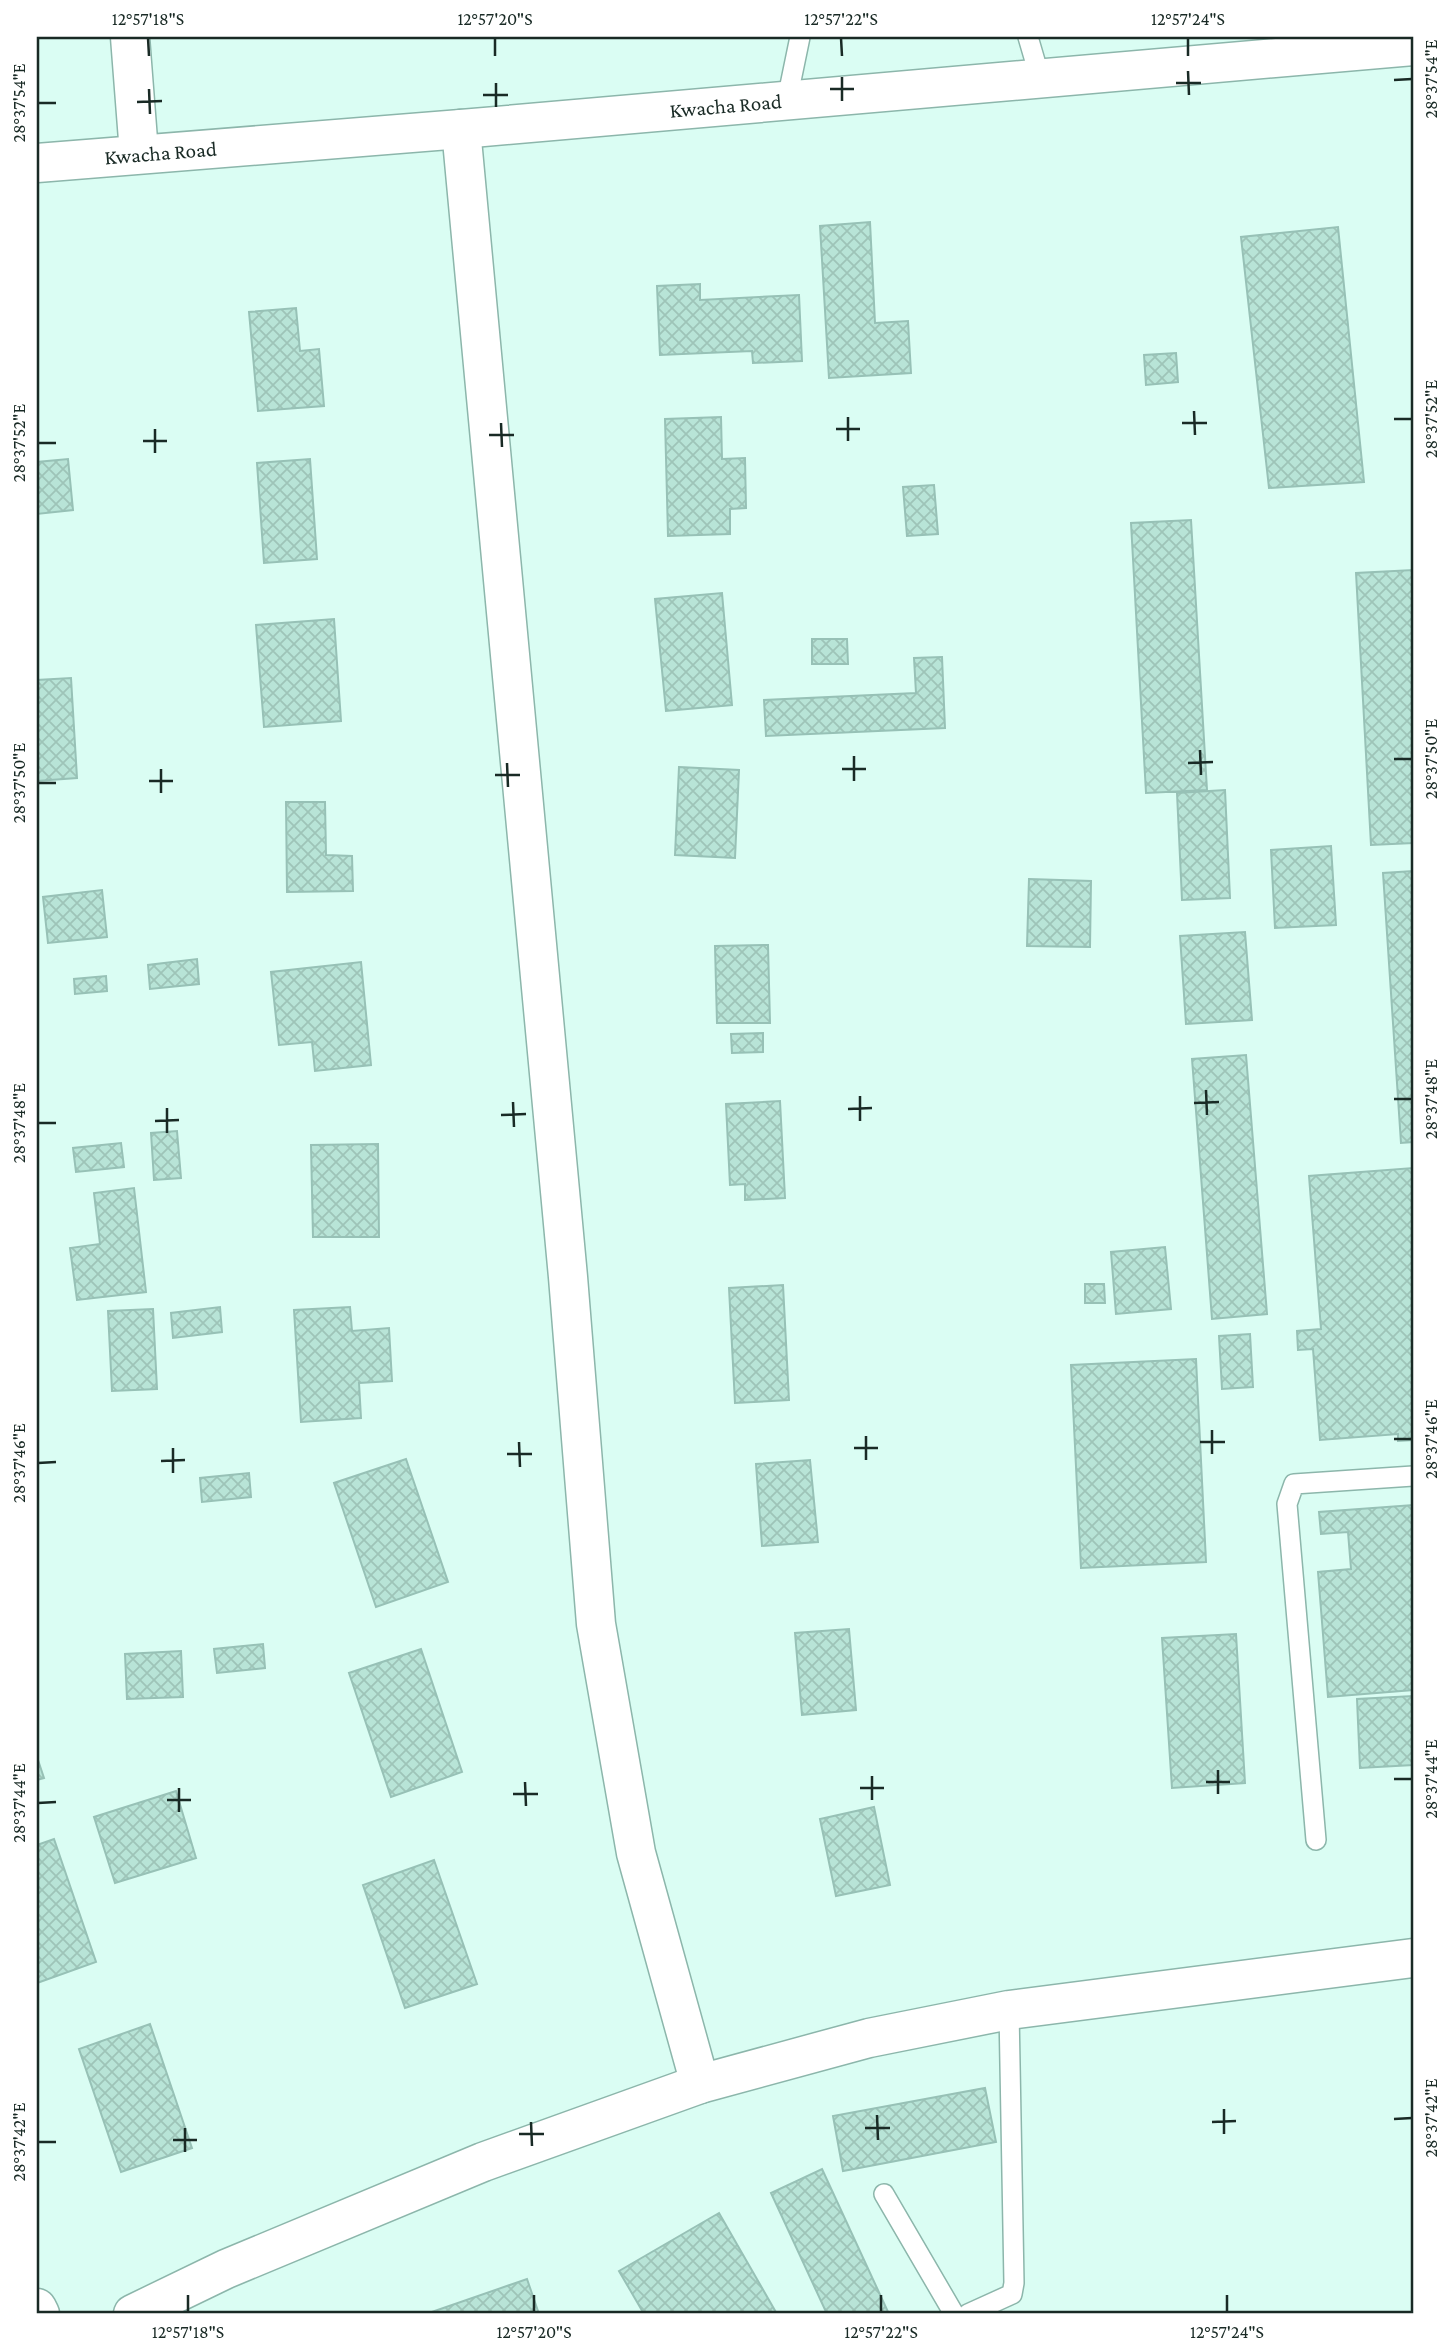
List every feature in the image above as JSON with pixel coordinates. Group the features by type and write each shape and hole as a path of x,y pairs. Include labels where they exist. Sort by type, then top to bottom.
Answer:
{"street":[{"path":"130,37 139,153"},
{"name":"Kwacha Road","path":"37,163 1413,46"},
{"path":"461,129 565,1249 596,1625 636,1853 700,2084"},
{"path":"133,2314 226,2269 483,2162 700,2084 869,2038 1009,2010 1413,1958"},
{"path":"37,2308 40,2314"}],"lane":[{"path":"787,100 800,37"},
{"path":"1028,37 1040,78"},
{"path":"1316,1840 1287,1504 1294,1485 1413,1476"},
{"path":"968,2314 1012,2294 1014,2283 1009,2010"},
{"path":"884,2194 954,2314"}],"building":[{"path":"870,222 875,323 908,321 911,373 829,378 820,226"},
{"path":"1338,227 1364,482 1269,488 1241,237"},
{"path":"700,284 700,300 799,295 802,361 753,363 752,351 660,355 657,286"},
{"path":"296,308 300,351 319,349 324,406 258,411 249,312"},
{"path":"1176,353 1178,382 1146,385 1144,355"},
{"path":"721,417 722,459 745,458 746,508 730,509 730,534 668,536 665,419"},
{"path":"68,459 73,510 37,514 37,462"},
{"path":"310,459 317,559 264,563 257,463"},
{"path":"934,485 938,534 907,536 903,487"},
{"path":"1191,520 1207,790 1146,793 1131,523"},
{"path":"1413,570 1413,843 1371,845 1356,573"},
{"path":"722,593 732,705 666,711 655,599"},
{"path":"334,619 341,721 264,727 256,625"},
{"path":"812,639 847,639 848,664 812,664"},
{"path":"942,657 945,728 766,736 764,700 916,693 914,658"},
{"path":"71,678 77,778 37,781 37,680"},
{"path":"679,767 739,770 735,858 675,855"},
{"path":"1225,790 1230,898 1182,900 1177,793"},
{"path":"286,802 325,802 326,855 352,856 353,891 287,892"},
{"path":"1331,846 1336,925 1275,928 1271,850"},
{"path":"1413,871 1413,1142 1401,1143 1383,873"},
{"path":"1029,879 1091,881 1090,947 1027,946"},
{"path":"102,890 107,937 48,943 43,897"},
{"path":"1245,932 1252,1020 1186,1024 1180,936"},
{"path":"768,945 770,1023 717,1023 715,946"},
{"path":"197,959 199,984 150,989 148,965"},
{"path":"361,962 371,1065 315,1071 312,1042 279,1045 271,972"},
{"path":"106,976 107,991 75,994 74,979"},
{"path":"763,1033 763,1052 732,1053 731,1034"},
{"path":"1246,1055 1267,1314 1212,1319 1192,1059"},
{"path":"780,1101 785,1198 745,1200 745,1184 730,1185 726,1104"},
{"path":"177,1131 181,1178 154,1180 151,1133"},
{"path":"121,1143 124,1167 76,1172 73,1148"},
{"path":"378,1144 379,1237 313,1237 311,1145"},
{"path":"1413,1168 1413,1440 1398,1441 1398,1434 1320,1440 1313,1349 1298,1350 1297,1331 1321,1329 1309,1176"},
{"path":"134,1188 146,1292 77,1300 70,1248 100,1244 94,1193"},
{"path":"1165,1247 1171,1309 1116,1314 1111,1252"},
{"path":"1085,1284 1104,1284 1105,1303 1085,1303"},
{"path":"783,1285 789,1400 735,1403 729,1288"},
{"path":"220,1307 222,1332 173,1338 171,1313"},
{"path":"350,1307 352,1331 389,1328 392,1381 359,1383 361,1418 301,1422 294,1310"},
{"path":"153,1309 157,1389 112,1391 108,1311"},
{"path":"1250,1334 1253,1387 1222,1389 1219,1336"},
{"path":"1196,1359 1206,1562 1081,1568 1071,1365"},
{"path":"406,1459 448,1582 376,1607 334,1483"},
{"path":"810,1460 818,1542 762,1546 756,1464"},
{"path":"249,1473 251,1497 202,1502 200,1478"},
{"path":"1413,1505 1413,1690 1328,1697 1318,1572 1351,1569 1348,1532 1321,1534 1319,1512"},
{"path":"849,1629 856,1710 802,1715 795,1633"},
{"path":"1236,1634 1245,1783 1172,1788 1162,1638"},
{"path":"263,1644 265,1668 217,1673 214,1649"},
{"path":"421,1649 462,1772 391,1797 349,1673"},
{"path":"181,1651 183,1697 127,1699 125,1654"},
{"path":"1413,1696 1413,1765 1360,1768 1357,1699"},
{"path":"37,1757 44,1778 37,1780"},
{"path":"176,1791 196,1858 115,1883 94,1817"},
{"path":"874,1807 890,1885 836,1896 820,1819"},
{"path":"54,1839 96,1962 37,1983 37,1845"},
{"path":"434,1860 477,1984 405,2008 363,1885"},
{"path":"150,2024 192,2148 121,2172 79,2049"},
{"path":"985,2088 996,2142 843,2171 833,2116"},
{"path":"822,2169 889,2314 827,2314 771,2193"},
{"path":"719,2213 777,2314 644,2314 619,2271"},
{"path":"527,2279 539,2314 426,2314"}]}
